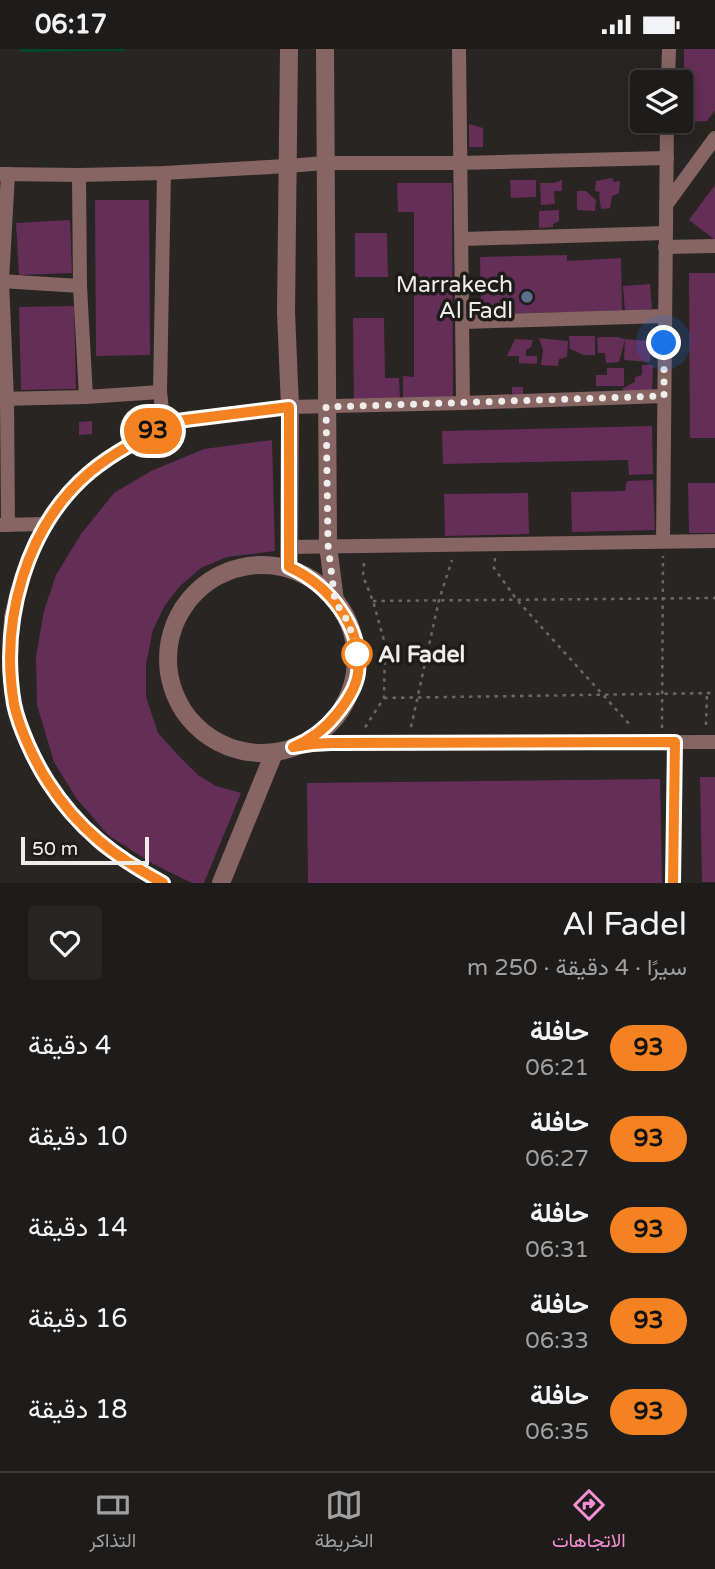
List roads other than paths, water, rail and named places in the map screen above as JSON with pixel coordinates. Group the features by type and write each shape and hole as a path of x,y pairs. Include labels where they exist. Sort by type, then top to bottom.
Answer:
{"street":[{"path":"289,49 286,313 289,567"},
{"path":"325,49 328,545 335,601"},
{"path":"459,49 463,403"},
{"path":"668,70 669,49"},
{"path":"663,541 667,133"},
{"path":"666,205 715,138"},
{"path":"45,524 4,525 1,281 4,174 164,173 325,163 667,158"},
{"path":"164,173 160,392 164,426"},
{"path":"79,175 80,285 86,397"},
{"path":"461,239 666,240 715,246"},
{"path":"1,281 80,285"},
{"path":"463,322 665,316"},
{"path":"3,399 160,392"},
{"path":"163,883 103,846 68,810 33,755 14,706 9,668 11,617 26,565 45,524 91,471 124,448 164,426 190,418 289,407 664,396"},
{"path":"289,547 715,541"},
{"path":"274,564 305,574 335,601 348,622 357,649 358,674 352,692 325,729 302,744 274,753 244,753 206,736 191,722 179,705 171,686 169,644 174,624 184,606 198,590 215,578 234,570 274,564"},
{"path":"669,742 673,883"},
{"path":"293,747 359,743 711,742"},
{"path":"221,883 274,753"}],"place":[{"name":"Marrakech Al Fadl","path":"527,297"},
{"name":"Al Fadel","path":"357,654"}]}
